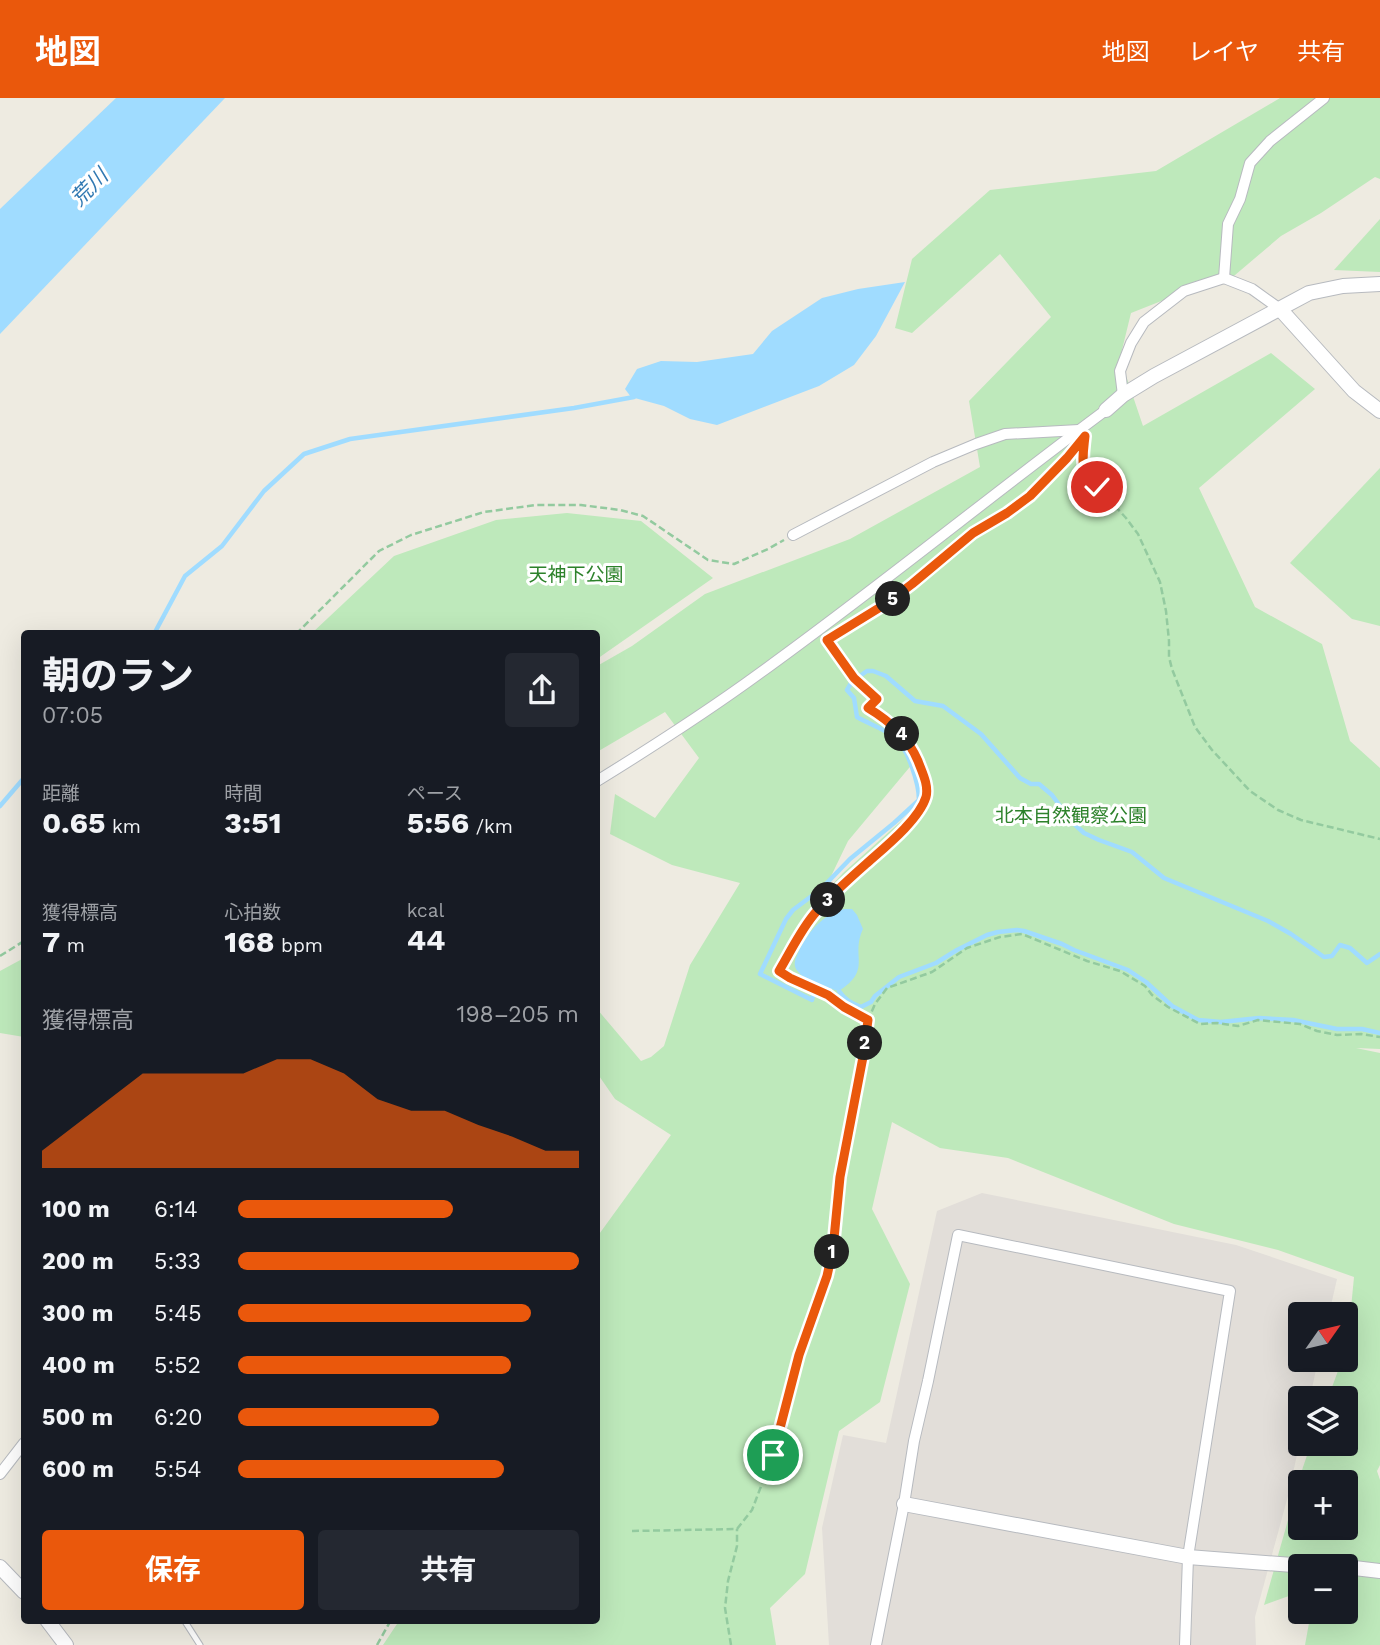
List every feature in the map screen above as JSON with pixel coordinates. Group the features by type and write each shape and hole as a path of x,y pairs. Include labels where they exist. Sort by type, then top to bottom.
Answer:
{"street":[{"path":"1224,278 1228,223 1240,198 1250,163 1270,141 1324,98"},
{"path":"1123,395 1120,371 1131,343 1144,322 1184,291 1224,278 1252,289 1280,309 1354,391 1380,411"},
{"path":"600,779 759,674 1123,395 1309,293 1343,286 1380,284"},
{"path":"793,535 933,462 976,444 1004,434 1079,430"},
{"path":"876,1645 914,1441 929,1381 958,1235 1230,1291 1188,1557 1185,1645"},
{"path":"1,1470 21,1447"},
{"path":"904,1504 1188,1557 1288,1565"},
{"path":"0,1567 21,1589"},
{"path":"1358,1568 1380,1571"},
{"path":"50,1624 66,1645"}],"lane":[{"path":"187,1624 200,1645"}],"path":[{"path":"868,1020 828,995 779,971 815,913 865,864 886,848 920,808 926,796 926,785 915,754 904,736 882,716 868,708 877,699 854,678 827,640 887,603 973,533 1030,496 1085,436 1083,457 1086,474 1138,534 1160,582 1166,611 1169,657 1195,727 1220,760 1250,791 1278,810 1301,820 1380,839"},
{"path":"300,630 379,551 411,535 484,512 536,505 581,505 620,510 643,516 708,560 734,564 793,535"},
{"path":"731,1645 725,1608 728,1581 737,1546 737,1530 752,1510 773,1455 799,1355 827,1276 837,1222 840,1177 868,1020 875,1004 887,988 932,972 967,948 1000,937 1022,934 1087,961 1120,971 1145,986 1168,1007 1200,1024 1238,1026 1258,1020 1300,1024 1337,1035 1361,1034 1380,1037"},
{"path":"0,956 21,943"},
{"path":"632,1531 737,1530"},
{"path":"377,1645 389,1624"}],"shaded area":[{"path":"982,1193 1236,1245 1337,1279 1332,1302 1288,1302 1288,1372 1315,1372 1313,1386 1288,1386 1288,1456 1297,1456 1294,1470 1288,1470 1288,1496 1255,1617 1256,1645 829,1645 822,1528 843,1435 886,1443 937,1211"}],"green space":[{"name":"北本自然観察公園","path":"1280,98 1380,98 1380,179 1375,177 1281,236 1228,281 1174,296 1131,313 1120,358 1143,426 1271,353 1315,389 1199,488 1255,607 1322,644 1350,741 1380,768 1380,1049 1356,1048 1380,1053 1380,1465 1377,1471 1380,1480 1380,1645 1305,1645 1309,1624 1358,1624 1358,1554 1288,1554 1288,1596 1264,1605 1288,1520 1288,1540 1358,1540 1358,1470 1302,1470 1307,1456 1358,1456 1358,1386 1332,1386 1338,1372 1358,1372 1358,1302 1352,1302 1354,1277 1278,1250 1174,1224 1008,1158 940,1148 892,1122 872,1209 910,1284 880,1402 839,1431 805,1574 770,1608 776,1645 383,1645 397,1624 600,1624 600,1233 671,1135 615,1099 600,1077 600,1013 641,1061 651,1057 664,1046 690,965 740,883 672,865 610,834 615,794 655,818 699,758 665,712 600,750 600,664 632,646 705,594 850,539 980,467 969,401 1051,317 1000,254 912,333 895,328 912,259 990,190 1156,171","holes":["914,762 923,794 917,807 843,873 821,897 848,841"]},
{"path":"1380,219 1380,272 1334,270"},
{"path":"1380,468 1380,626 1352,619 1290,563"},
{"name":"天神下公園","path":"567,513 641,521 713,578 600,657 600,630 315,630 394,556 496,520"},
{"path":"21,960 21,1036 0,1033 0,971"}],"water":[{"name":"荒川","path":"116,98 225,98 0,334 0,209"},
{"path":"905,282 876,336 854,365 819,386 717,425 690,419 664,406 631,397 625,389 637,369 661,361 697,362 753,354 772,331 822,298"},
{"path":"844,909 852,909 863,929 858,969 849,983 839,991 804,977 796,969 795,963 802,946 816,926"}],"waterway":[{"path":"156,630 185,576 222,546 264,491 304,454 350,439 574,408 634,397"},
{"path":"816,984 812,1000 760,974 786,919 919,800 912,767 900,743 887,732 857,717 854,698 847,690 854,678 853,674 829,639"},
{"path":"853,674 857,678 867,671 873,671 886,676 915,701 943,706 981,734 1020,778 1031,784 1039,784 1052,795 1071,821 1084,833 1132,852 1164,878 1268,921 1324,957 1332,956 1340,945 1350,948 1367,963 1380,954"},
{"path":"0,806 21,782"},
{"path":"839,991 848,1001 861,1007 871,1002 899,977 936,963 987,935 1017,930 1128,970 1146,982 1172,1006 1198,1020 1293,1020 1337,1029 1362,1029 1380,1033"}],"route":[{"path":"773,1455 799,1355 827,1276 833,1249 840,1177 868,1020 828,995 779,971 815,913 865,864 886,848 920,808 926,796 922,770 904,736 882,716 868,708 877,699 854,678 827,640 887,603 973,533 1030,496 1085,436 1085,471 1097,487"}]}
